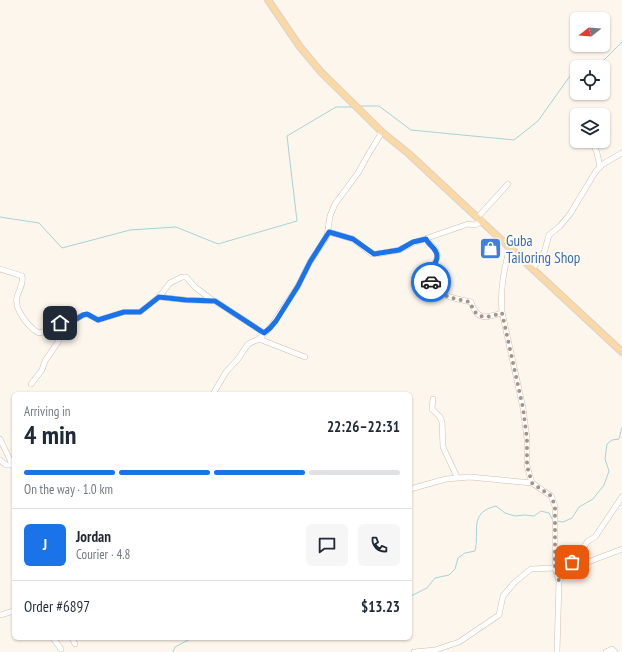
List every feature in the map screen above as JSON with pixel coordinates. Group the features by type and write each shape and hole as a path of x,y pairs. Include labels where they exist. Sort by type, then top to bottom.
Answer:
{"main road":[{"path":"268,0 310,59 362,113 480,219 622,352"}],"street":[{"path":"214,392 226,372 238,360 248,344 259,339 276,321 329,232 330,216 335,204 358,173 382,132"},
{"path":"595,148 600,167"},
{"path":"533,268 544,253 549,235 560,226 570,214 596,171 622,153"},
{"path":"329,232 353,239 374,254 399,250 413,242 468,224 475,225 508,184"},
{"path":"426,239 437,253 437,258 429,274 429,278 432,286 438,292 470,302 473,310 479,316 487,317 502,313"},
{"path":"510,247 502,277 502,313 523,408 527,439 527,466 532,483"},
{"path":"0,269 22,276 22,283 17,297 17,305 23,317 33,329 39,333 57,324 65,324 83,315 89,315 95,320 98,320 124,312 140,312 159,297 170,283 184,277 212,300 220,303 264,333"},
{"path":"159,297 186,300 212,300"},
{"path":"31,384 42,370 45,361 58,342 65,324"},
{"path":"259,339 305,357"},
{"path":"432,399 432,409 442,422 442,447 457,478"},
{"path":"0,439 12,462"},
{"path":"0,460 6,465 12,466"},
{"path":"412,488 435,481 476,477 532,483 551,496 555,506 556,516 555,568 559,581 557,652"},
{"path":"559,581 588,541 595,536 622,498"},
{"path":"567,570 622,549"},
{"path":"414,652 435,650 464,639 499,615 503,596 515,582 531,569 555,568"},
{"path":"0,616 12,612"},
{"path":"54,640 61,649"},
{"path":"73,640 75,644"},
{"path":"606,652 612,649 615,652"}],"waterway":[{"path":"604,60 622,42"},
{"path":"361,106 379,106 411,130 514,140 538,121 570,76"},
{"path":"0,217 39,223 62,248 130,230 176,227 218,244 297,221 287,136 336,107 351,107"},
{"path":"557,521 563,522 572,518 579,507 593,499 604,485 609,471 605,459 607,444 612,440 619,439 622,427"},
{"path":"412,595 427,588 435,578 449,575 455,569 458,558 465,553 475,551 478,518 487,509 496,506 505,513 515,516 534,516 541,511 549,513 552,519"},
{"path":"173,652 175,647 188,640"}],"way so far":[{"path":"431,282 432,286 438,292 470,302 473,310 479,316 487,317 502,313 516,382 523,408 527,439 527,466 532,483 551,496 555,506 555,568 559,581 572,562"}],"place":[{"name":"Guba Tailoring Shop","path":"490,249"}],"route":[{"path":"60,323 68,324 87,314 95,320 98,320 124,312 140,312 159,297 215,301 264,333 276,321 329,232 346,236 359,242 372,254 399,250 413,242 426,239 434,248 437,255 435,263 429,274 431,282"}]}
